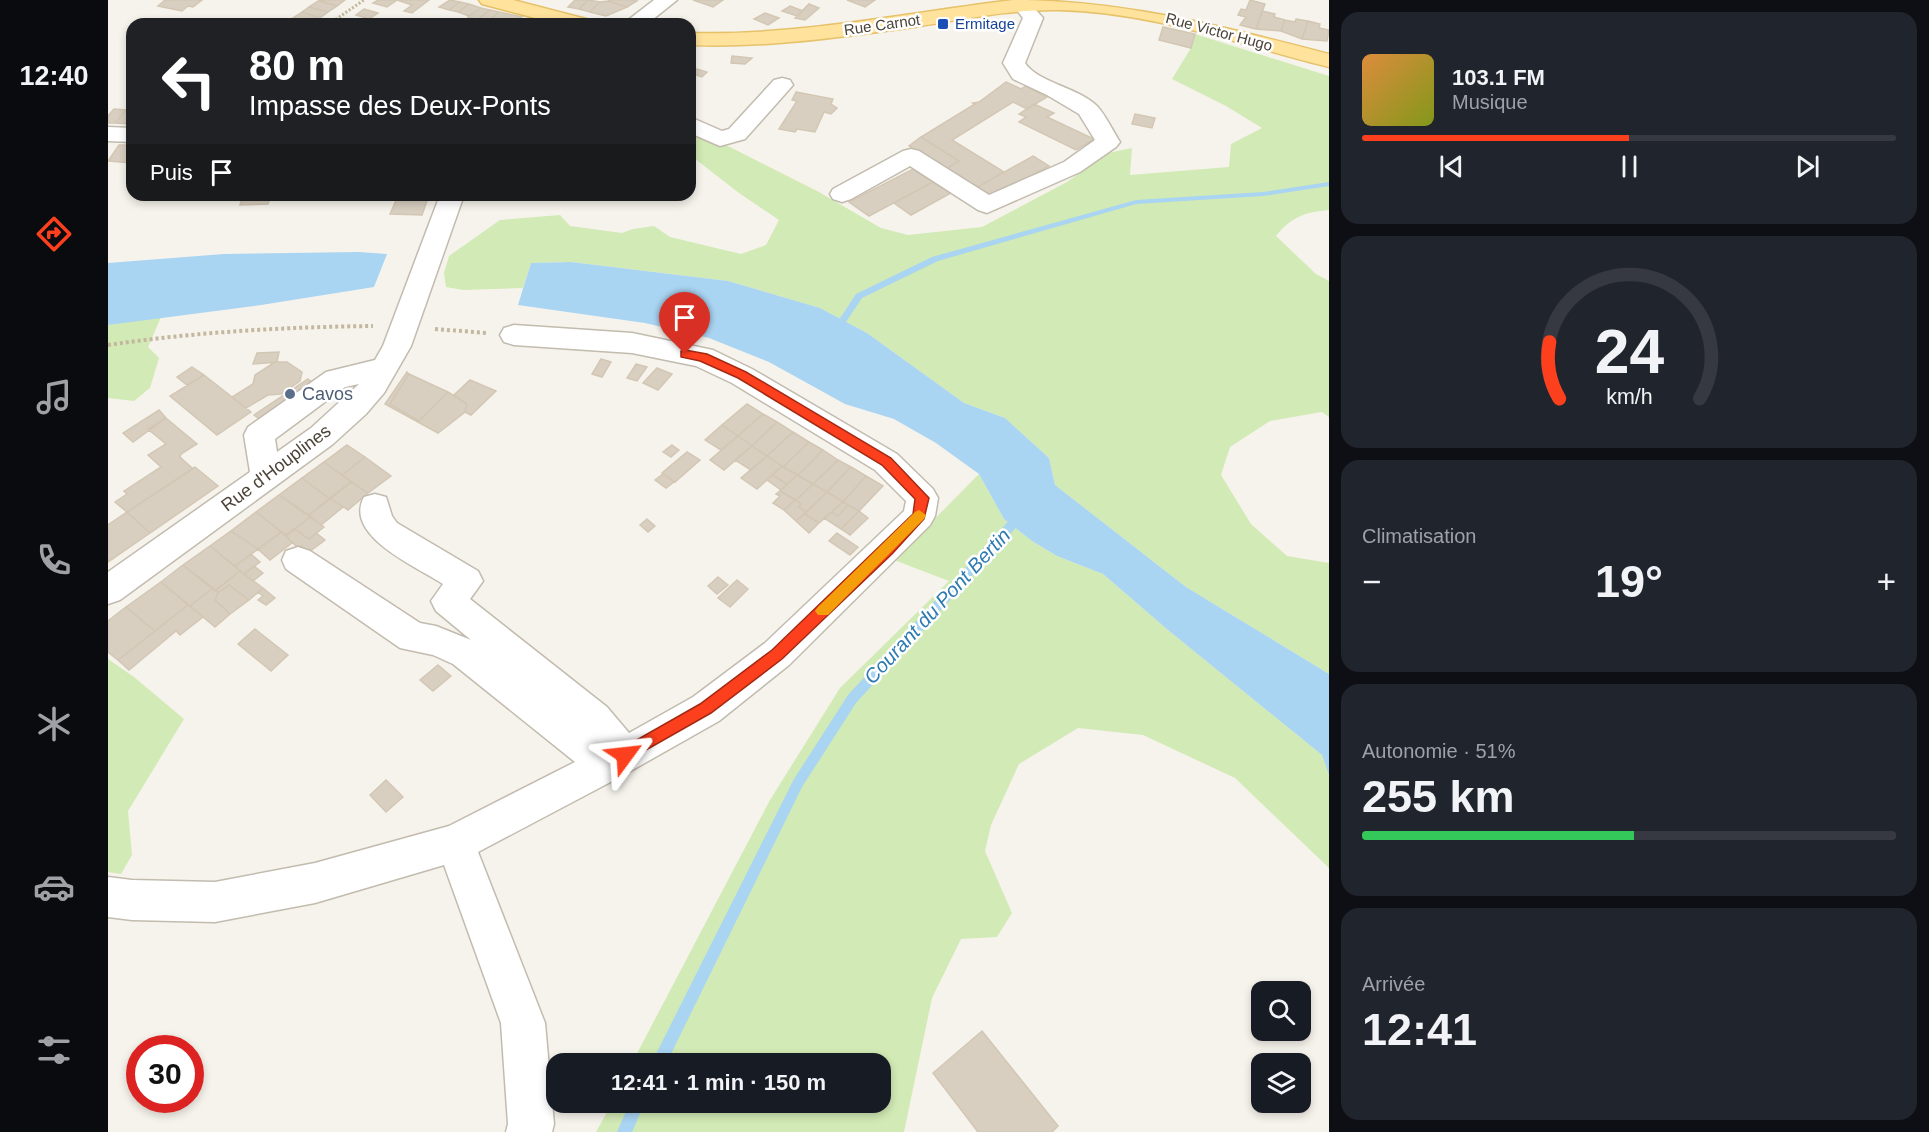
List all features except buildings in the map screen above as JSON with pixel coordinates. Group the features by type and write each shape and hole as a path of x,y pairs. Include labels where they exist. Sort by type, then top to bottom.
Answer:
{"main road":[{"path":"489,0 560,18"},
{"name":"Rue Carnot","path":"696,39 752,40 800,37 1020,3 1067,2 1109,7"},
{"name":"Rue Victor Hugo","path":"1109,7 1164,17 1329,61"}],"street":[{"path":"642,18 668,0"},
{"path":"842,194 911,156 987,205 1072,167 1108,142 1088,110 1055,90 1021,74 1017,69 1014,63 1033,18 1020,3"},
{"path":"696,127 720,139 737,134 782,85"},
{"path":"108,134 126,135"},
{"name":"Rue d'Houplines","path":"108,590 322,436 356,406 374,386 397,346 450,201"},
{"path":"108,897 132,900 214,902 315,883 455,843 616,760 706,709 777,654 887,550 919,516 922,498 886,462 742,375 703,357 632,343 514,335"},
{"path":"375,506 377,520 386,531 466,581 448,600 594,719 616,760"},
{"path":"298,560 412,637 436,641 465,653 616,760"},
{"path":"455,843 523,1023 531,1124 529,1132"}],"path":[{"path":"338,18 364,0"},
{"path":"108,345 141,340 298,327 364,326"},
{"path":"441,330 514,335"}],"green space":[{"path":"1195,34 1329,76 1329,210 1299,217 1287,224 1276,236 1316,274 1329,281 1329,417 1322,412 1270,421 1230,447 1221,475 1251,524 1287,556 1329,563 1329,674 1186,587 1055,485 1049,458 1005,418 964,403 867,333 820,308 728,281 571,262 531,263 523,288 463,290 446,287 444,273 449,256 500,220 560,215 570,226 622,233 654,226 670,237 741,254 766,245 779,220 696,160 696,130 819,192 881,228 908,235 982,227 1067,182 1108,153 1132,148 1130,175 1229,167 1231,144 1262,128 1226,106 1172,79 1191,48"},
{"path":"161,317 148,347 159,358 150,388 134,401 108,398 108,325"},
{"path":"979,474 1004,519 1032,541 1057,556 1103,574 1322,755 1329,775 1329,868 1235,778 1143,735 1078,728 1019,764 991,825 985,851 1012,913 997,937 961,939 932,998 904,1132 596,1132 606,1113 891,1113 891,1053 637,1053 770,800 840,688 949,581 894,560"},
{"path":"108,659 134,677 184,719 128,811 132,855 121,874 108,872"}],"water":[{"path":"359,252 387,254 374,287 261,305 108,325 108,263 224,254"},
{"path":"571,262 728,281 820,308 867,333 964,403 1005,418 1049,458 1055,485 1186,587 1329,674 1329,775 1322,755 1103,574 1057,556 1032,541 1004,519 979,474 936,443 894,419 845,404 769,362 709,338 645,323 518,305 531,263"}],"waterway":[{"name":"Courant du Pont Bertin","path":"835,332 859,296 935,259 1136,202 1263,194 1329,184"},
{"name":"Courant du Pont Bertin","path":"663,1053 798,783 852,699 1020,516"},
{"name":"Courant du Pont Bertin","path":"624,1132 633,1113"}],"slow traffic":[{"path":"823,611 887,550 919,515"}],"place":[{"name":"Ermitage","path":"943,24"},
{"name":"Cavos","path":"290,394"}],"route":[{"path":"625,755 706,709 777,654 887,550 919,516 922,498 886,462 742,375 703,357 685,354"}]}
